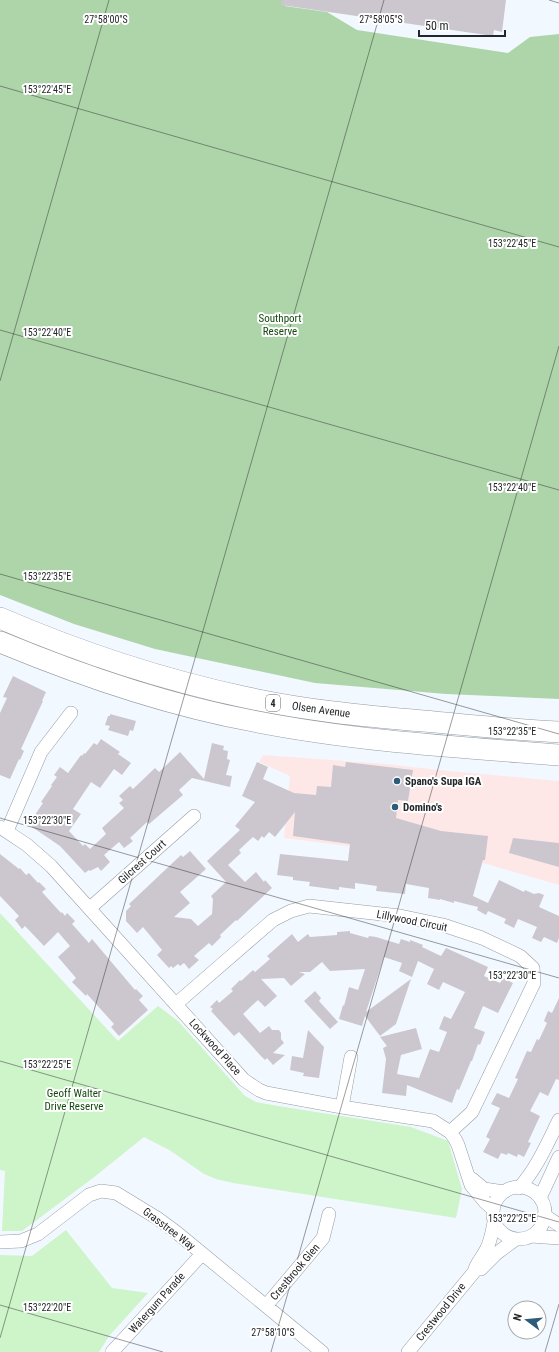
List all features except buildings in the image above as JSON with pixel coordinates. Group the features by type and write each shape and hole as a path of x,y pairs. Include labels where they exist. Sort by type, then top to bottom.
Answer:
{"main road":[{"name":"Olsen Avenue","path":"0,618 31,632 95,656 166,678 245,698 381,718 559,732"},
{"name":"Olsen Avenue","path":"0,642 57,665 126,689 177,704 252,721 331,735 559,755"}],"street":[{"path":"3,829 41,752 71,713"},
{"name":"Gilcrest Court","path":"90,908 194,816"},
{"name":"Lockwood Place","path":"3,829 27,845 52,866 244,1080 266,1093 342,1107 433,1121 450,1132 458,1145 471,1185 493,1209"},
{"name":"Lillywood Circuit","path":"176,1004 273,920 291,910 309,906 400,916 443,925 482,938 520,956 533,968 534,983 472,1112 450,1132"},
{"path":"342,1107 351,1057"},
{"path":"519,1188 530,1175 541,1157 559,1120"},
{"path":"540,1198 559,1157"},
{"path":"468,1177 484,1189 504,1192"},
{"path":"525,1188 540,1198 544,1208 544,1215 542,1224 538,1231 524,1239 516,1239 502,1233 494,1222 493,1209 496,1201 504,1192 525,1188"},
{"name":"Grasstree Way","path":"0,1242 21,1241 38,1234 89,1195 101,1191 116,1193 176,1232 322,1352"},
{"name":"Crestbrook Glen","path":"266,1306 323,1238 329,1214"},
{"path":"544,1215 559,1225"},
{"name":"Crestwood Drive","path":"408,1352 474,1272 476,1265 486,1250 491,1238 494,1222"},
{"path":"531,1236 559,1238"},
{"name":"Crestwood Drive","path":"474,1272 479,1270 497,1253 516,1239"},
{"name":"Watergum Parade","path":"114,1351 202,1254"}],"shaded area":[{"path":"263,755 387,764 559,781 559,885 483,863 284,838 290,776 259,762"}],"green space":[{"name":"Southport Reserve","path":"0,0 286,0 285,6 327,12 357,30 508,53 530,37 559,34 559,699 446,694 315,683 155,649 74,624 0,595"},
{"name":"Geoff Walter Drive Reserve","path":"0,913 118,1041 158,1006 178,1021 245,1096 256,1102 411,1127 448,1141 462,1189 456,1218 233,1183 216,1179 204,1174 171,1151 144,1137 93,1178 22,1231 2,1231 5,1171 0,1170"},
{"path":"66,1230 112,1288 148,1293 109,1336 99,1352 0,1352 0,1255 32,1256"}],"place":[{"name":"Spano's Supa IGA","path":"397,781"},
{"name":"Domino's","path":"395,807"}]}
